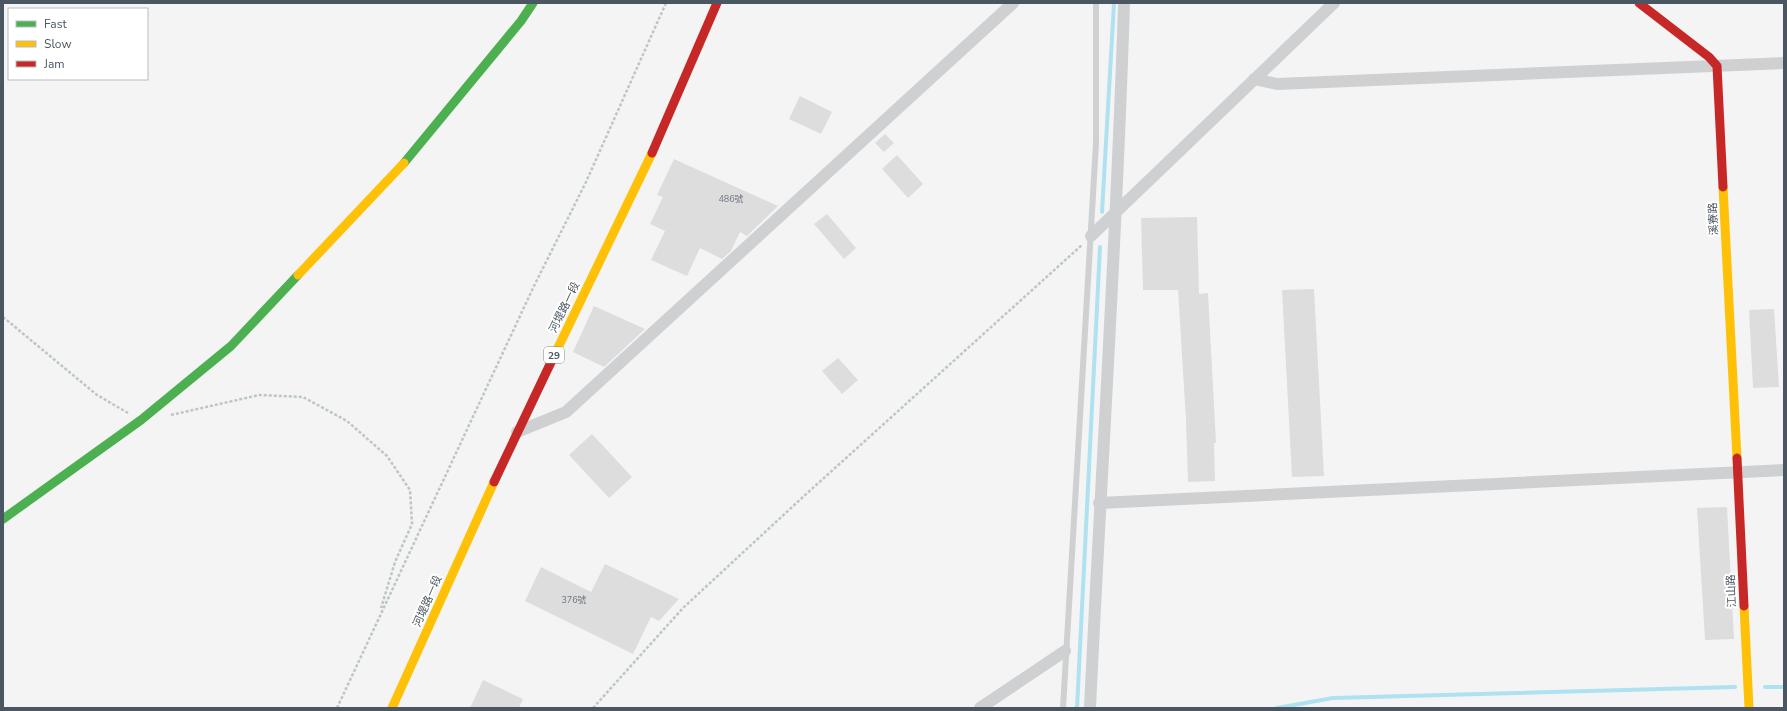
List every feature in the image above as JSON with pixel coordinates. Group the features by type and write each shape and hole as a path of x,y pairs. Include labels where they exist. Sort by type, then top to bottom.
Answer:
{"street":[{"path":"3,519 141,420 231,346 412,155 521,21 533,3"},
{"name":"河堤路一段","path":"392,708 517,432 663,130 717,3"},
{"path":"517,432 566,412 1013,3"},
{"path":"1090,708 1099,503 1120,143 1124,3"},
{"path":"1091,236 1334,3"},
{"path":"1639,3 1709,57 1718,66"},
{"path":"1254,79 1278,84 1784,63"},
{"name":"溪寮路","path":"1718,66 1736,472"},
{"path":"1099,503 1784,470"},
{"name":"江山路","path":"1736,472 1749,708"},
{"path":"980,708 1065,651"}],"lane":[{"path":"1063,708 1065,651 1096,143 1096,3"}],"path":[{"path":"336,708 534,286 586,182 666,3"},
{"path":"593,708 683,608 804,496 1091,236"},
{"path":"3,316 97,396 141,420"},
{"path":"164,416 259,395 303,397 347,421 387,456 410,490 412,524 395,562 379,617"}],"building":[{"path":"800,96 832,112 821,134 789,119"},
{"path":"885,134 894,143 884,152 875,143"},
{"path":"897,155 923,184 908,198 882,169"},
{"path":"674,159 778,206 747,236 740,232 731,251 722,259 700,248 687,276 651,260 665,231 650,224 663,197 657,195"},
{"path":"827,214 856,248 844,259 814,224"},
{"path":"1197,217 1199,294 1208,293 1216,443 1214,443 1215,481 1188,482 1186,420 1178,290 1143,290 1141,218"},
{"path":"1314,289 1324,476 1292,477 1282,290"},
{"path":"594,306 645,329 604,367 573,352"},
{"path":"1774,309 1779,387 1753,388 1749,310"},
{"path":"838,358 858,380 842,394 822,371"},
{"path":"592,434 632,477 609,498 569,455"},
{"path":"1727,507 1734,639 1705,640 1697,508"},
{"path":"605,564 679,599 659,621 651,617 633,654 525,601 541,567 591,592"},
{"path":"483,680 523,699 519,708 470,708"}],"waterway":[{"path":"1102,212 1114,3"},
{"path":"1077,708 1100,247"},
{"path":"1277,708 1333,698 1735,687"},
{"path":"1765,687 1784,687"}],"traffic: fast":[{"path":"404,163 521,21 533,3"},
{"path":"3,519 141,420 231,346 298,275"}],"traffic: slow":[{"path":"553,358 652,153"},
{"path":"298,275 404,163"},
{"path":"1723,187 1737,458"},
{"path":"392,708 494,482"},
{"path":"1744,606 1749,708"}],"traffic: jam":[{"path":"652,153 717,3"},
{"path":"1639,3 1709,57 1717,66 1723,187"},
{"path":"494,482 553,358"},
{"path":"1737,458 1744,606"}]}
